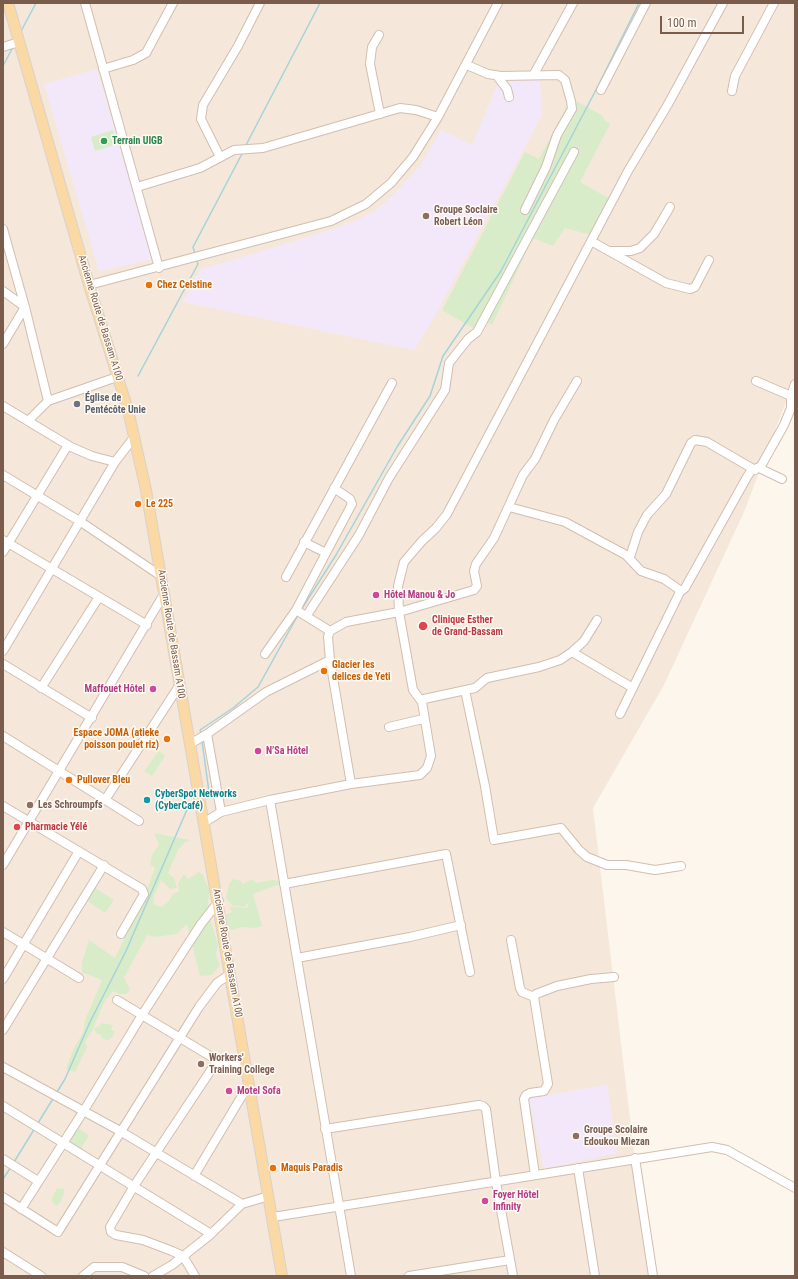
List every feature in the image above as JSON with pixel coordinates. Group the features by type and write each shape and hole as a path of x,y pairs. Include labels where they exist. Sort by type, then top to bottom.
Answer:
{"main road":[{"name":"Ancienne Route de Bassam A100","path":"8,3 89,286 134,436 161,576 282,1276"}],"street":[{"path":"85,3 159,268"},
{"path":"103,69 140,57 146,53 173,3"},
{"path":"220,157 201,119 203,105 238,46 260,3"},
{"path":"89,286 331,221 366,204 391,183 413,157 438,117 467,65 498,3"},
{"path":"534,74 573,3"},
{"path":"601,90 646,3"},
{"path":"204,822 221,812 270,800 351,784 423,774 430,756 423,719 422,702 413,690 399,612 398,586 404,562 447,514 591,241 723,3"},
{"path":"732,90 735,76 774,3"},
{"path":"379,35 372,47 370,64 380,114"},
{"path":"3,47 19,42"},
{"path":"467,65 488,74 497,76 534,74 559,75 565,80 572,109 555,141 546,167 525,210"},
{"path":"497,76 507,89 509,96"},
{"path":"137,187 200,168 241,148 263,148 400,108 408,108 438,117"},
{"path":"307,615 359,535 389,478 445,390 449,363 468,339 477,332 574,152"},
{"path":"610,251 630,251 640,248 654,234 670,207"},
{"path":"3,228 25,307 48,401"},
{"path":"591,241 610,251 618,258 666,283 690,289 695,287 709,260"},
{"path":"3,291 25,307"},
{"path":"3,344 25,307"},
{"path":"28,421 48,401 117,377"},
{"path":"351,784 330,660 328,637 330,631 346,622 399,612 474,590 477,586 474,571 476,564 494,538 523,475 535,459 554,420 577,381"},
{"path":"756,381 791,396"},
{"path":"286,577 392,383"},
{"path":"620,714 681,591 685,588 751,471 757,469 784,425 791,408 791,396 795,384"},
{"path":"3,406 68,445 92,456 115,462"},
{"path":"3,651 81,522 115,462 134,436"},
{"path":"630,557 638,532 647,515 666,494 691,443 695,440 707,442 757,469 782,480"},
{"path":"3,552 6,542 38,497 68,445"},
{"path":"3,475 81,522 161,576"},
{"path":"265,654 296,610 352,504 350,499 334,488"},
{"path":"509,507 564,522 630,557 641,571 664,579 681,591"},
{"path":"6,542 147,625"},
{"path":"304,542 326,553"},
{"path":"3,866 92,718 164,594"},
{"path":"42,688 99,597"},
{"path":"296,610 307,615 330,631"},
{"path":"422,702 424,699 475,688 487,678 539,667 560,660 584,641 597,620"},
{"path":"572,652 633,688"},
{"path":"190,744 207,734 266,692 330,660"},
{"path":"3,664 92,718"},
{"path":"105,800 179,686"},
{"path":"465,690 485,786 494,840 561,828 579,850 587,857 607,865 626,865 655,870 681,866"},
{"path":"389,728 423,719"},
{"path":"207,734 221,812"},
{"path":"3,736 139,821"},
{"path":"270,800 351,1276"},
{"path":"3,806 104,865 144,891 121,934"},
{"path":"3,979 79,851"},
{"path":"284,884 446,854 470,972"},
{"path":"3,1030 104,865"},
{"path":"21,1209 83,1112 142,1015 201,924 218,901"},
{"path":"297,958 410,937 461,924"},
{"path":"3,932 79,978"},
{"path":"511,940 520,988 522,992 534,997"},
{"path":"3,1198 58,1232 179,1038 217,983 230,974"},
{"path":"534,997 536,994 557,986 591,979 614,977"},
{"path":"534,997 548,1084 544,1091 530,1093 526,1095 524,1099 535,1175"},
{"path":"117,1000 217,1061 230,1066 246,1063"},
{"path":"195,1276 183,1256 157,1245 111,1232 110,1227 134,1186 217,1061"},
{"path":"3,1067 120,1131 242,1204"},
{"path":"194,1176 250,1084"},
{"path":"326,1129 479,1105 483,1106 486,1109 492,1143 496,1182 513,1276"},
{"path":"3,1106 62,1144 134,1186 211,1234"},
{"path":"272,1217 496,1182 635,1158 706,1148 719,1148 727,1150 795,1188"},
{"path":"635,1158 653,1276"},
{"path":"3,1159 38,1182"},
{"path":"578,1168 595,1276"},
{"path":"153,1276 183,1256 211,1234 242,1204 269,1196"},
{"path":"3,1252 41,1276"},
{"path":"409,1276 510,1260"},
{"path":"83,1276 94,1267 122,1267 144,1276"}],"shaded area":[{"path":"3,3 795,3 795,378 744,512 664,685 593,808 634,1152 657,1276 3,1276"},
{"path":"97,69 153,259 99,271 44,84"},
{"name":"Groupe Soclaire Robert Léon","path":"540,79 542,115 432,321 414,350 183,302 200,270 324,232 357,220 373,212 387,201 420,166 441,130 472,145 499,81"},
{"name":"Groupe Scolaire Edoukou Miezan","path":"607,1085 617,1153 544,1169 529,1098"}],"green space":[{"path":"571,98 603,116 604,120 610,124 580,182 612,200 591,235 565,228 553,246 533,238 492,325 480,319 473,328 442,310 525,152 539,159"},
{"name":"Terrain UIGB","path":"113,130 117,144 95,151 91,137"},
{"path":"159,751 165,756 152,776 144,771"},
{"path":"154,833 190,840 184,843 178,850 168,873 174,878 177,888 170,889 161,880 153,898 154,904 161,907 168,902 173,894 179,891 178,883 184,874 188,879 199,872 203,875 210,892 208,901 210,918 218,945 216,955 220,965 212,975 200,976 187,924 176,934 155,937 147,935 125,976 123,975 130,990 126,994 119,994 113,991 104,1002 92,1031 85,1042 87,1047 75,1072 66,1069 74,1048 83,1033 85,1020 102,980 82,972 82,962 89,940 115,958 144,898 155,868 150,864 152,855 159,845"},
{"path":"233,879 241,881 242,884 253,879 256,883 272,880 280,881 280,884 253,894 262,926 255,928 241,927 233,930 229,929 224,916 232,912 229,907 247,908 249,902 244,907 233,906 226,898 229,884"},
{"path":"92,886 114,900 105,913 84,899"},
{"path":"101,1023 113,1025 111,1029 115,1032 108,1040 103,1039 100,1034 97,1034 94,1028 100,1026"},
{"path":"77,1128 89,1135 78,1154 65,1145"},
{"path":"57,1188 64,1189 64,1192 61,1201 56,1206 51,1200"}],"waterway":[{"path":"20,33 36,3"},
{"path":"245,147 320,3"},
{"path":"301,610 336,555 397,447 430,396 443,356 501,271 598,86 639,3"},
{"path":"3,66 13,47"},
{"path":"195,254 193,247 243,152"},
{"path":"138,376 198,264 196,259"},
{"path":"201,733 200,730 233,708 258,687 298,615"},
{"path":"202,741 209,792 204,796"},
{"path":"57,1092 65,1079 90,1022 126,951 189,805 195,801"},
{"path":"38,1123 54,1097"},
{"path":"14,1162 35,1128"},
{"path":"3,1179 11,1167"}],"place":[{"name":"Terrain UIGB","path":"104,141"},
{"name":"Groupe Soclaire Robert Léon","path":"426,216"},
{"name":"Chez Celstine","path":"149,285"},
{"name":"Église de Pentécôte Unie","path":"77,404"},
{"name":"Le 225","path":"138,504"},
{"name":"Hôtel Manou & Jo","path":"376,595"},
{"name":"Clinique Esther de Grand-Bassam","path":"423,626"},
{"name":"Glacier les delices de Yeti","path":"324,671"},
{"name":"Maffouet Hôtel","path":"153,689"},
{"name":"Espace JOMA (atieke poisson poulet riz)","path":"167,739"},
{"name":"N’Sa Hôtel","path":"258,751"},
{"name":"Pullover Bleu","path":"69,780"},
{"name":"CyberSpot Networks (CyberCafé)","path":"147,800"},
{"name":"Les Schroumpfs","path":"30,805"},
{"name":"Pharmacie Yélé","path":"17,827"},
{"name":"Workers' Training College","path":"201,1064"},
{"name":"Motel Sofa","path":"229,1091"},
{"name":"Groupe Scolaire Edoukou Miezan","path":"576,1136"},
{"name":"Maquis Paradis","path":"273,1168"},
{"name":"Foyer Hôtel Infinity","path":"485,1201"}]}
